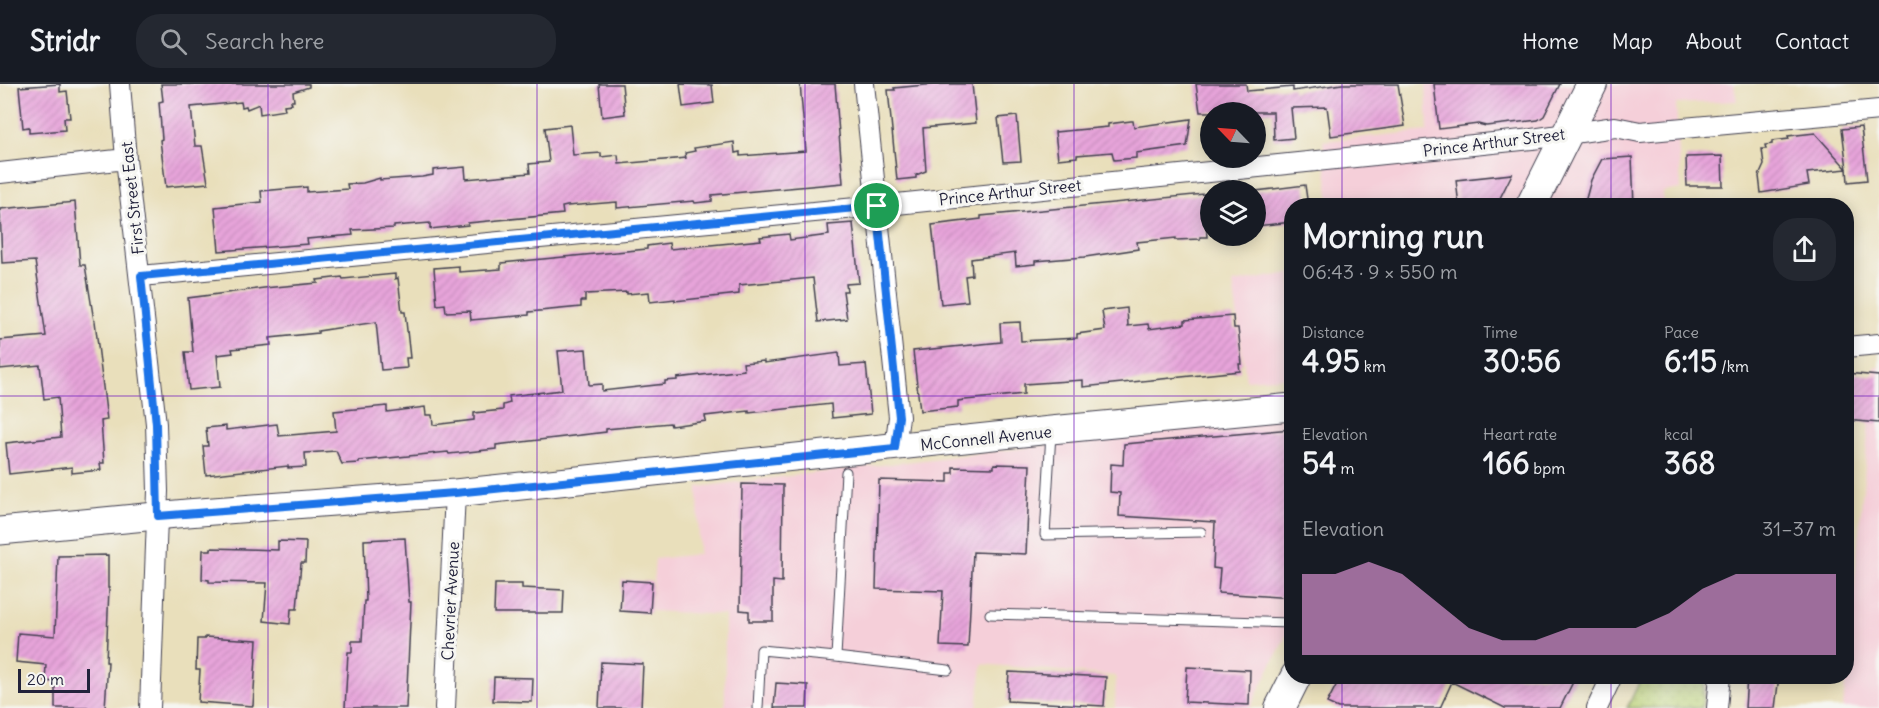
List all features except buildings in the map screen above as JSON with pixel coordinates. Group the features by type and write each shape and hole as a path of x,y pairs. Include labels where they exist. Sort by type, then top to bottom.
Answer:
{"main road":[{"path":"1535,198 1592,84"},
{"name":"McConnell Avenue","path":"0,531 455,493 1284,408"},
{"path":"1280,708 1292,684"}],"street":[{"name":"First Street East","path":"120,84 126,159 156,424 158,516 150,708"},
{"path":"864,84 899,417 895,448"},
{"name":"Prince Arthur Street","path":"141,276 877,206 1532,139 1615,127 1640,132 1879,110"},
{"path":"0,173 126,159"},
{"path":"1854,346 1879,344"},
{"name":"Chevrier Avenue","path":"445,708 455,493"},
{"path":"1597,708 1608,684"},
{"path":"1717,708 1719,684"}],"lane":[{"path":"1051,430 1046,535 1201,532"},
{"path":"836,657 846,472"},
{"path":"990,614 1284,623"},
{"path":"758,708 761,650 948,670"}],"shaded area":[{"path":"1426,84 1734,84 1737,101 1676,104 1681,189 1663,192 1663,198 1329,198 1323,141 1428,131"},
{"path":"1284,274 1284,377 1246,380 1233,283"},
{"path":"1874,367 1879,367 1879,708 1843,708 1845,684 1854,684 1854,587"},
{"path":"1284,417 1284,640 1250,708 1115,708 1116,676 982,664 977,708 725,708 725,615 651,611 655,559 699,554 698,487"}],"green space":[{"path":"1639,684 1704,684 1702,708 1627,708"}],"route":[{"path":"877,206 899,417 895,448 455,493 158,516 156,424 141,276 877,206"}]}
